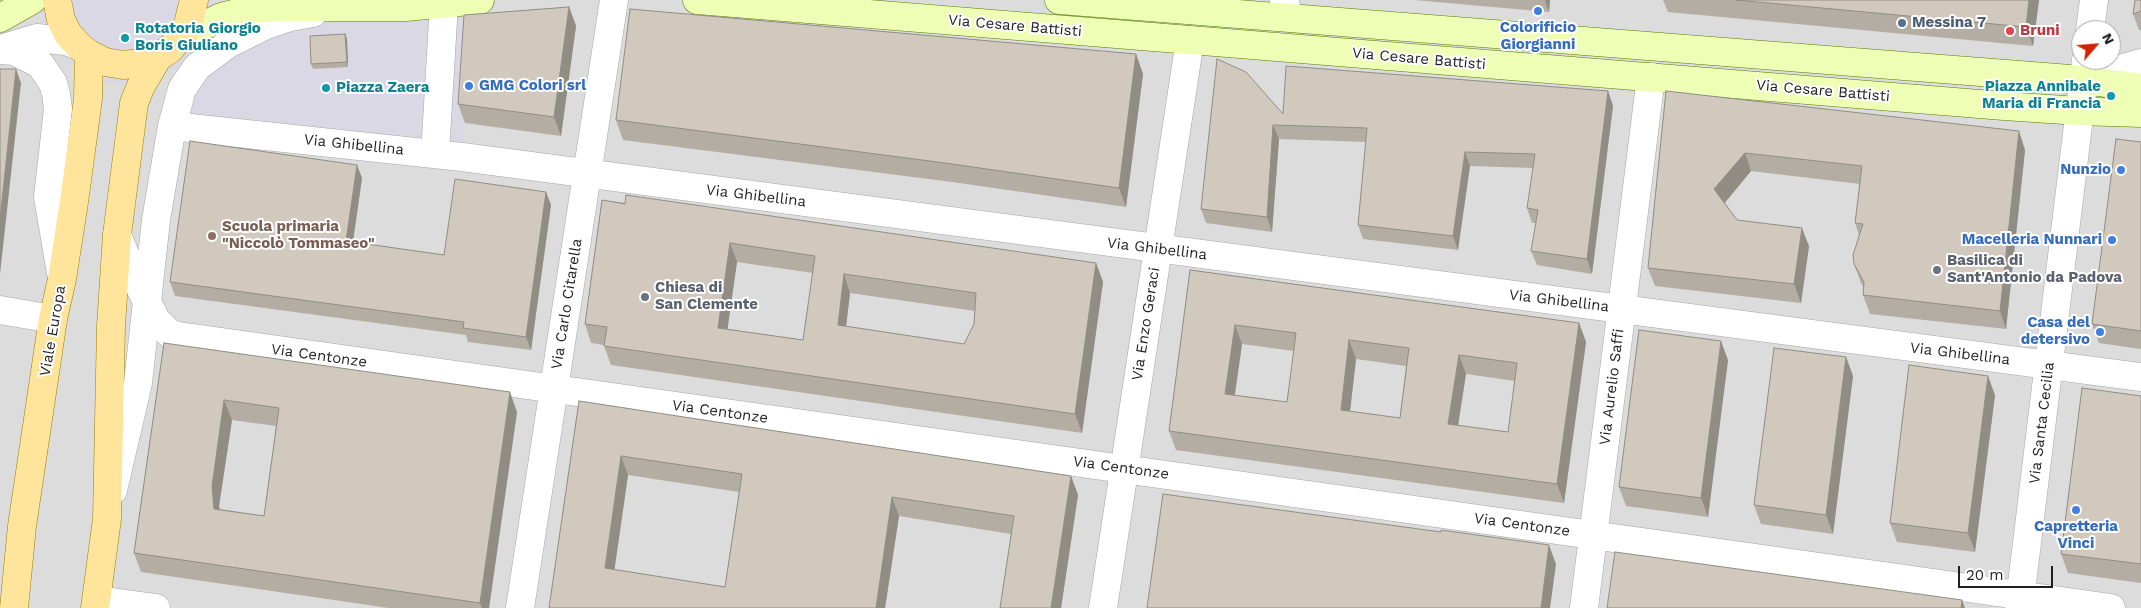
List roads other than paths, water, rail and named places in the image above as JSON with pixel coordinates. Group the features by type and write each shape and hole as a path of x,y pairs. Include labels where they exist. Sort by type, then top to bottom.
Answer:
{"main road":[{"path":"0,18 32,0"},
{"path":"57,0 61,20 68,34 84,50 105,62 123,65 141,63 170,49 180,38 191,18 194,0"},
{"path":"180,38 221,17 253,9 279,7 406,7 480,0"},
{"name":"Via Cesare Battisti","path":"697,0 2079,111 2141,113"},
{"name":"Via Cesare Battisti","path":"1059,0 1286,9 2071,69"},
{"name":"Viale Europa","path":"14,608 22,526 53,319 62,279 88,99 84,50"},
{"path":"96,604 107,518 111,326 117,236 134,103 158,56"},
{"name":"Via Cesare Battisti","path":"2084,70 2141,88"}],"street":[{"name":"Via Carlo Citarella","path":"520,608 614,0"},
{"path":"2091,20 2094,0"},
{"path":"435,154 444,4"},
{"path":"107,518 138,383 156,220 172,126 182,89 191,74 211,55 266,25 290,17 336,8"},
{"path":"0,49 37,38 66,41 84,50"},
{"name":"Via Enzo Geraci","path":"1103,608 1190,40"},
{"path":"0,49 14,51 40,64 52,83 56,94 58,109 48,197 62,279"},
{"path":"2121,65 2141,63"},
{"name":"Via Santa Cecilia","path":"2020,602 2084,70"},
{"name":"Via Aurelio Saffi","path":"1584,608 1651,77"},
{"name":"Via Ghibellina","path":"172,126 435,154 2141,378"},
{"name":"Via Centonze","path":"117,236 130,269 156,320 170,334 178,336 1593,535 2020,602 2111,608"},
{"path":"0,310 53,319"},
{"path":"96,604 156,608"}],"place":[{"name":"Colorificio Giorgianni","path":"1538,11"},
{"name":"Messina 7","path":"1902,23"},
{"name":"Bruni","path":"2010,31"},
{"name":"Rotatoria Giorgio Boris Giuliano","path":"125,38"},
{"name":"GMG Colori srl","path":"469,86"},
{"name":"Piazza Zaera","path":"326,88"},
{"name":"Piazza Annibale Maria di Francia","path":"2111,96"},
{"name":"Nunzio","path":"2121,170"},
{"name":"Scuola primaria \"Niccolò Tommaseo\"","path":"212,236"},
{"name":"Macelleria Nunnari","path":"2112,240"},
{"name":"Basilica di Sant'Antonio da Padova","path":"1937,270"},
{"name":"Chiesa di San Clemente","path":"645,297"},
{"name":"Casa del detersivo","path":"2100,332"},
{"name":"Capretteria Vinci","path":"2076,510"}]}
